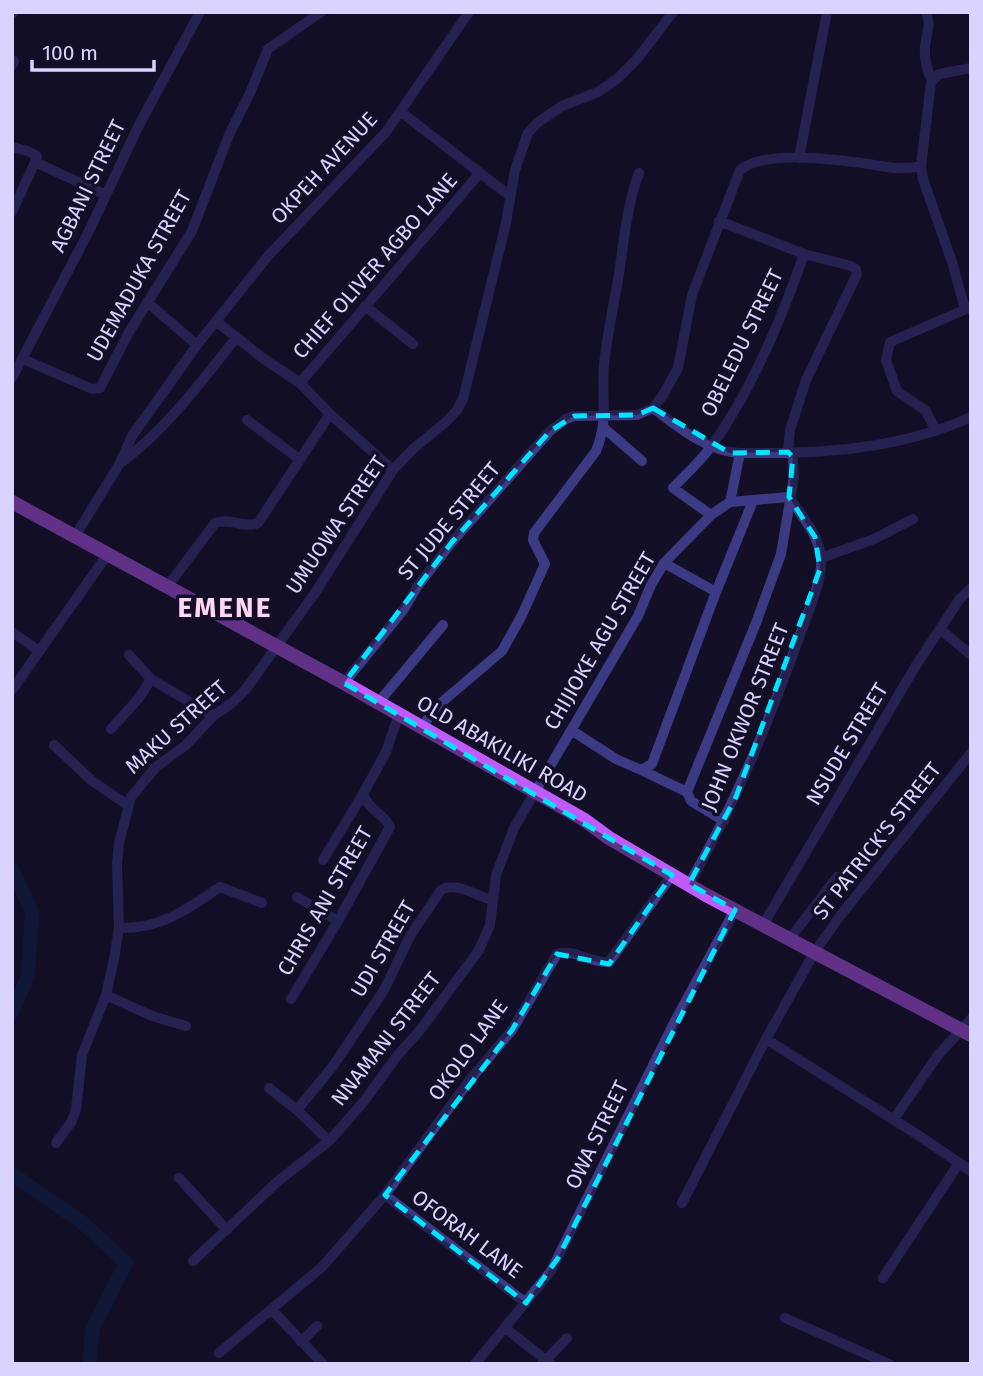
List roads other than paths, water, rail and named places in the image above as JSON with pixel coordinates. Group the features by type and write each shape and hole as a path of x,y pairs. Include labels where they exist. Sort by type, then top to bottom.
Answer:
{"main road":[{"name":"OLD ABAKILIKI ROAD","path":"12,502 399,714 583,819 609,838 672,875 789,940 967,1027"}],"street":[{"name":"AGBANI STREET","path":"12,378 139,125 200,12"},
{"name":"UDEMADUKA STREET","path":"23,359 92,389 100,388 147,302 192,231 229,135 268,49 321,12"},
{"name":"OKPEH AVENUE","path":"216,321 268,256 370,150 401,112 469,12"},
{"name":"UMUOWA STREET","path":"276,646 315,593 393,470 447,421 463,399 506,223 520,152 531,129 562,106 598,92 617,79 637,59 673,12"},
{"path":"799,158 827,12"},
{"path":"926,12 929,21 924,48 926,68 932,81 921,166 923,179 968,308 890,342 886,360 897,391 926,411 936,431"},
{"path":"932,81 939,74 971,68"},
{"path":"401,112 510,196"},
{"path":"12,147 35,154 35,162 12,212"},
{"path":"921,166 892,168 799,158 755,160 740,170 692,295 678,368 653,408 711,446 730,453 835,451 874,447 936,431 971,417"},
{"path":"35,162 106,195"},
{"path":"422,727 435,708 493,659 511,637 545,564 533,540 534,533 596,451 604,422 603,379 607,340 629,207 639,173"},
{"name":"CHIEF OLIVER AGBO LANE","path":"300,383 479,174"},
{"path":"719,221 804,254 856,269 857,274 806,380 790,430 788,452"},
{"name":"OBELEDU STREET","path":"711,515 673,488 711,446 739,404 788,300 804,254"},
{"path":"147,302 197,345"},
{"path":"365,306 413,344"},
{"path":"75,538 120,463 132,436 216,321 300,383 330,414 393,470"},
{"path":"120,463 142,447 178,409 236,338"},
{"name":"ST JUDE STREET","path":"344,683 404,609 452,542 550,430 574,416 604,422 653,408"},
{"path":"167,587 215,523 225,520 248,526 258,523 330,414"},
{"path":"247,420 299,459"},
{"path":"604,422 642,461"},
{"path":"687,792 757,623 781,554 794,477 793,457 788,452"},
{"path":"740,453 730,502 789,497"},
{"path":"789,497 815,537 821,558 874,539 913,519"},
{"path":"641,770 652,764 658,752 716,592 753,501"},
{"name":"CHIJIOKE AGU STREET","path":"534,792 638,616 664,563 711,515 730,502"},
{"path":"12,691 107,555"},
{"name":"JOHN OKWOR STREET","path":"689,884 724,821 747,770 811,604 821,558"},
{"path":"664,563 716,592"},
{"name":"NSUDE STREET","path":"763,925 940,629 959,600 971,588"},
{"path":"378,703 443,625"},
{"path":"940,629 971,655"},
{"path":"12,632 39,651"},
{"name":"MAKU STREET","path":"56,1143 65,1133 76,1109 82,1055 106,995 119,928 117,864 127,805 136,788 167,757 186,745 213,716 246,689 276,646"},
{"path":"129,655 151,679 213,716"},
{"path":"111,729 139,698 151,679"},
{"name":"CHRIS ANI STREET","path":"291,999 390,828 388,822 370,808 363,794 386,752 399,714"},
{"path":"570,730 616,759 687,792 691,801 724,821"},
{"path":"54,745 91,780 127,805"},
{"name":"ST PATRICK'S STREET","path":"682,1203 766,1039 814,953 971,753"},
{"name":"NNAMANI STREET","path":"193,1261 277,1182 329,1141 421,1029 479,950 490,925 496,875 503,854 534,792"},
{"path":"323,860 363,794"},
{"name":"OKOLO LANE","path":"384,1195 469,1081 512,1030 557,954 565,952 609,962 672,875"},
{"path":"789,940 837,877"},
{"name":"UDI STREET","path":"297,1110 328,1073 384,990 410,936 441,890 455,886 493,900"},
{"path":"119,928 145,926 176,916 220,887 262,903"},
{"path":"297,897 338,922"},
{"name":"OWA STREET","path":"475,1364 543,1282 558,1258 675,1021 735,910"},
{"path":"106,995 152,1016 186,1026"},
{"path":"894,1119 967,1027"},
{"path":"766,1039 971,1171"},
{"path":"269,1088 329,1141"},
{"path":"883,1278 959,1163"},
{"path":"179,1178 227,1230"},
{"path":"219,1353 322,1267 384,1195"},
{"name":"OFORAH LANE","path":"384,1195 526,1303"},
{"path":"272,1310 323,1364"},
{"path":"785,1318 889,1364"},
{"path":"301,1342 317,1326"},
{"path":"505,1328 546,1362 567,1338"}],"waterway":[{"path":"12,869 32,912 28,976 12,1012"},
{"path":"12,1174 83,1223 126,1263 93,1328 89,1364"}],"district":[{"name":"EMENE","path":"225,607"}]}
